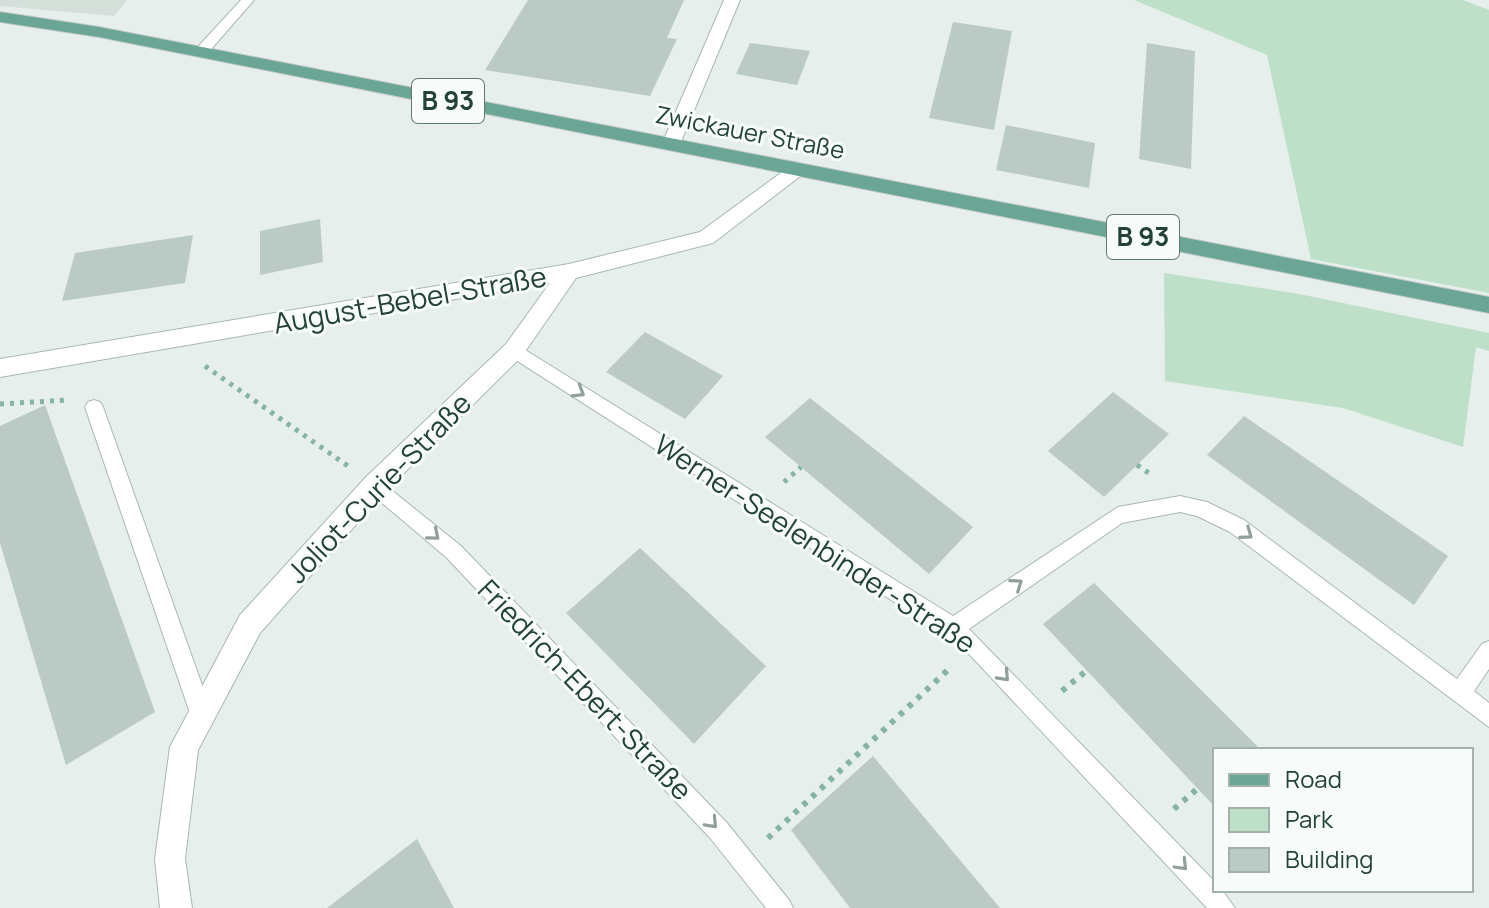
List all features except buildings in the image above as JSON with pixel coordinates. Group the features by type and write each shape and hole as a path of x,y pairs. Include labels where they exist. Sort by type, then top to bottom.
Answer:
{"main road":[{"name":"Zwickauer Straße","path":"0,17 42,21 1489,305"}],"street":[{"path":"671,144 732,0"},
{"name":"August-Bebel-Straße","path":"0,368 569,272 706,238 796,169"},
{"name":"Joliot-Curie-Straße","path":"176,908 170,859 184,747 250,624 375,485 514,350 569,272"}],"lane":[{"path":"201,52 248,0"},
{"name":"Werner-Seelenbinder-Straße","path":"514,350 953,628 976,647 1223,908"},
{"path":"94,407 201,713"},
{"name":"Friedrich-Ebert-Straße","path":"375,485 454,552 719,831 781,908"},
{"path":"953,628 1118,515 1180,504 1200,508 1237,526 1489,716"},
{"path":"1461,692 1489,651"}],"path":[{"path":"186,339 197,361 375,485"},
{"path":"0,404 81,399 94,407"},
{"path":"744,861 916,697 976,647"}],"shaded area":[{"path":"0,0 127,0 114,16 0,6"}],"green space":[{"path":"1134,0 1463,0 1489,10 1489,293 1311,259 1267,55"},
{"path":"1164,273 1299,294 1489,333 1489,351 1476,347 1463,447 1343,408 1165,381"}]}
